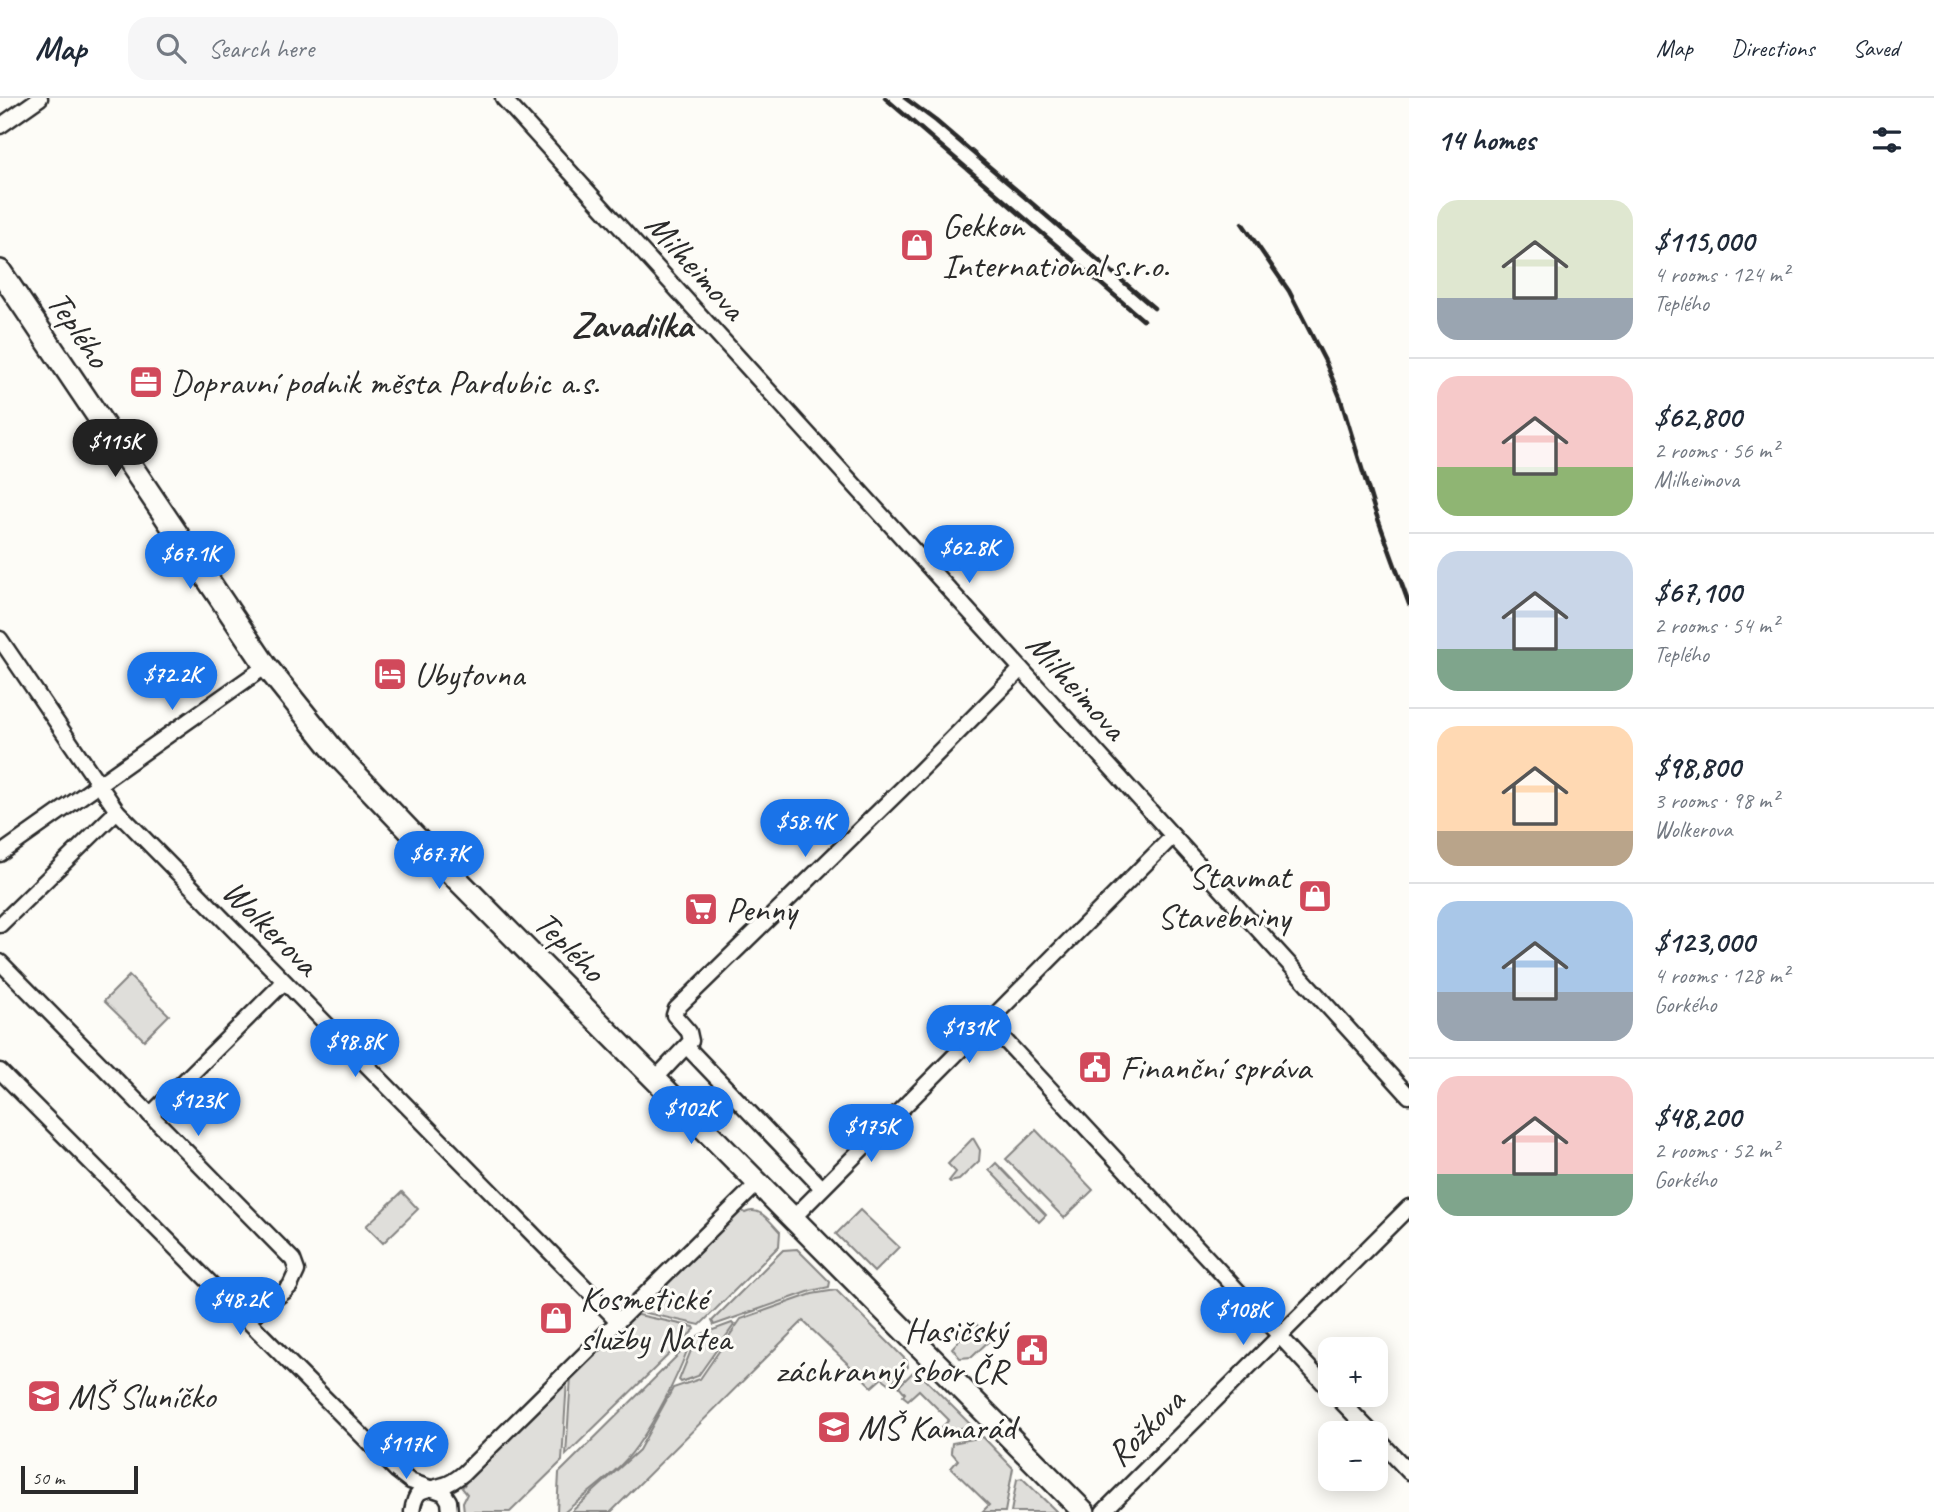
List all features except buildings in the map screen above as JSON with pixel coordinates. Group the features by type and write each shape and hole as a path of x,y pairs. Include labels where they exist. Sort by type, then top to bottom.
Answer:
{"main road":[{"name":"Teplého","path":"0,271 266,666 365,786 1084,1512"}],"street":[{"path":"0,126 40,98"},
{"name":"Milheimova","path":"503,98 1409,1096"},
{"name":"Wolkerova","path":"0,639 117,811 618,1321"},
{"path":"0,854 266,666"},
{"path":"655,1079 687,1047 692,1037 673,1014 676,1009 1021,669"},
{"path":"0,925 117,811"},
{"path":"793,1218 1173,836"},
{"path":"0,962 293,1260 297,1271 290,1286 247,1320"},
{"path":"150,1115 285,982"},
{"path":"987,1021 1318,1378"},
{"path":"687,1047 822,1188"},
{"path":"0,1071 397,1471 410,1481 444,1493 449,1510"},
{"path":"413,1510 418,1493 451,1482 464,1473 758,1183"},
{"name":"Rožkova","path":"1102,1512 1409,1207"},
{"path":"1347,1407 1360,1421"},
{"path":"1388,1450 1409,1472"},
{"path":"397,1471 407,1485 413,1510"},
{"path":"449,1510 452,1495 464,1473"}],"shaded area":[{"path":"129,976 169,1015 144,1040 104,1001"},
{"path":"1036,1130 1093,1190 1064,1218 1006,1159"},
{"path":"973,1138 980,1150 979,1161 959,1180 950,1182 956,1172 948,1164"},
{"path":"996,1163 1046,1215 1039,1222 989,1170"},
{"path":"402,1192 418,1209 383,1243 366,1226"},
{"path":"741,1209 745,1213 755,1211 768,1219 780,1232 779,1246 700,1325 637,1311"},
{"path":"860,1210 899,1247 874,1272 836,1234"},
{"path":"797,1249 830,1282 829,1287 714,1325 712,1321 783,1250"},
{"path":"836,1290 907,1361 908,1367 890,1384 882,1378 872,1387 803,1321 611,1512 571,1512 639,1450 673,1388 700,1379 741,1319 812,1294"},
{"path":"634,1314 695,1329 566,1455 571,1376"},
{"path":"732,1323 734,1325 698,1376 681,1382 679,1380 696,1338"},
{"path":"975,1323 991,1339 972,1357 960,1358 952,1348"},
{"path":"684,1349 687,1351 665,1400 630,1455 565,1512 557,1512 559,1473"},
{"path":"913,1372 918,1372 972,1426 945,1431 941,1428 949,1420 919,1390 908,1400 903,1396 905,1393 899,1386"},
{"path":"567,1380 562,1461 510,1512 464,1512 463,1502 467,1494 462,1488 467,1481"},
{"path":"983,1437 1013,1468 1005,1512 982,1512 989,1505 951,1468 958,1460 951,1452 952,1443"},
{"path":"1022,1478 1057,1512 1011,1512 1017,1479"}],"railway":[{"path":"885,98 1143,320"},
{"path":"905,98 936,121 1154,308"},
{"path":"1242,223 1289,291 1325,361 1340,397 1374,508 1409,604"}],"place":[{"name":"Gekkon International s.r.o.","path":"917,245"},
{"name":"Dopravní podnik města Pardubic a.s.","path":"146,382"},
{"name":"Ubytovna","path":"390,674"},
{"name":"Stavmat Stavebniny","path":"1315,896"},
{"name":"Penny","path":"701,909"},
{"name":"Finanční správa","path":"1095,1067"},
{"name":"Kosmetické služby Natea","path":"556,1318"},
{"name":"Hasičský záchranný sbor ČR","path":"1032,1350"},
{"name":"MŠ Sluníčko","path":"44,1396"},
{"name":"MŠ Kamarád","path":"834,1427"}],"district":[{"name":"Zavadilka","path":"632,324"}]}
